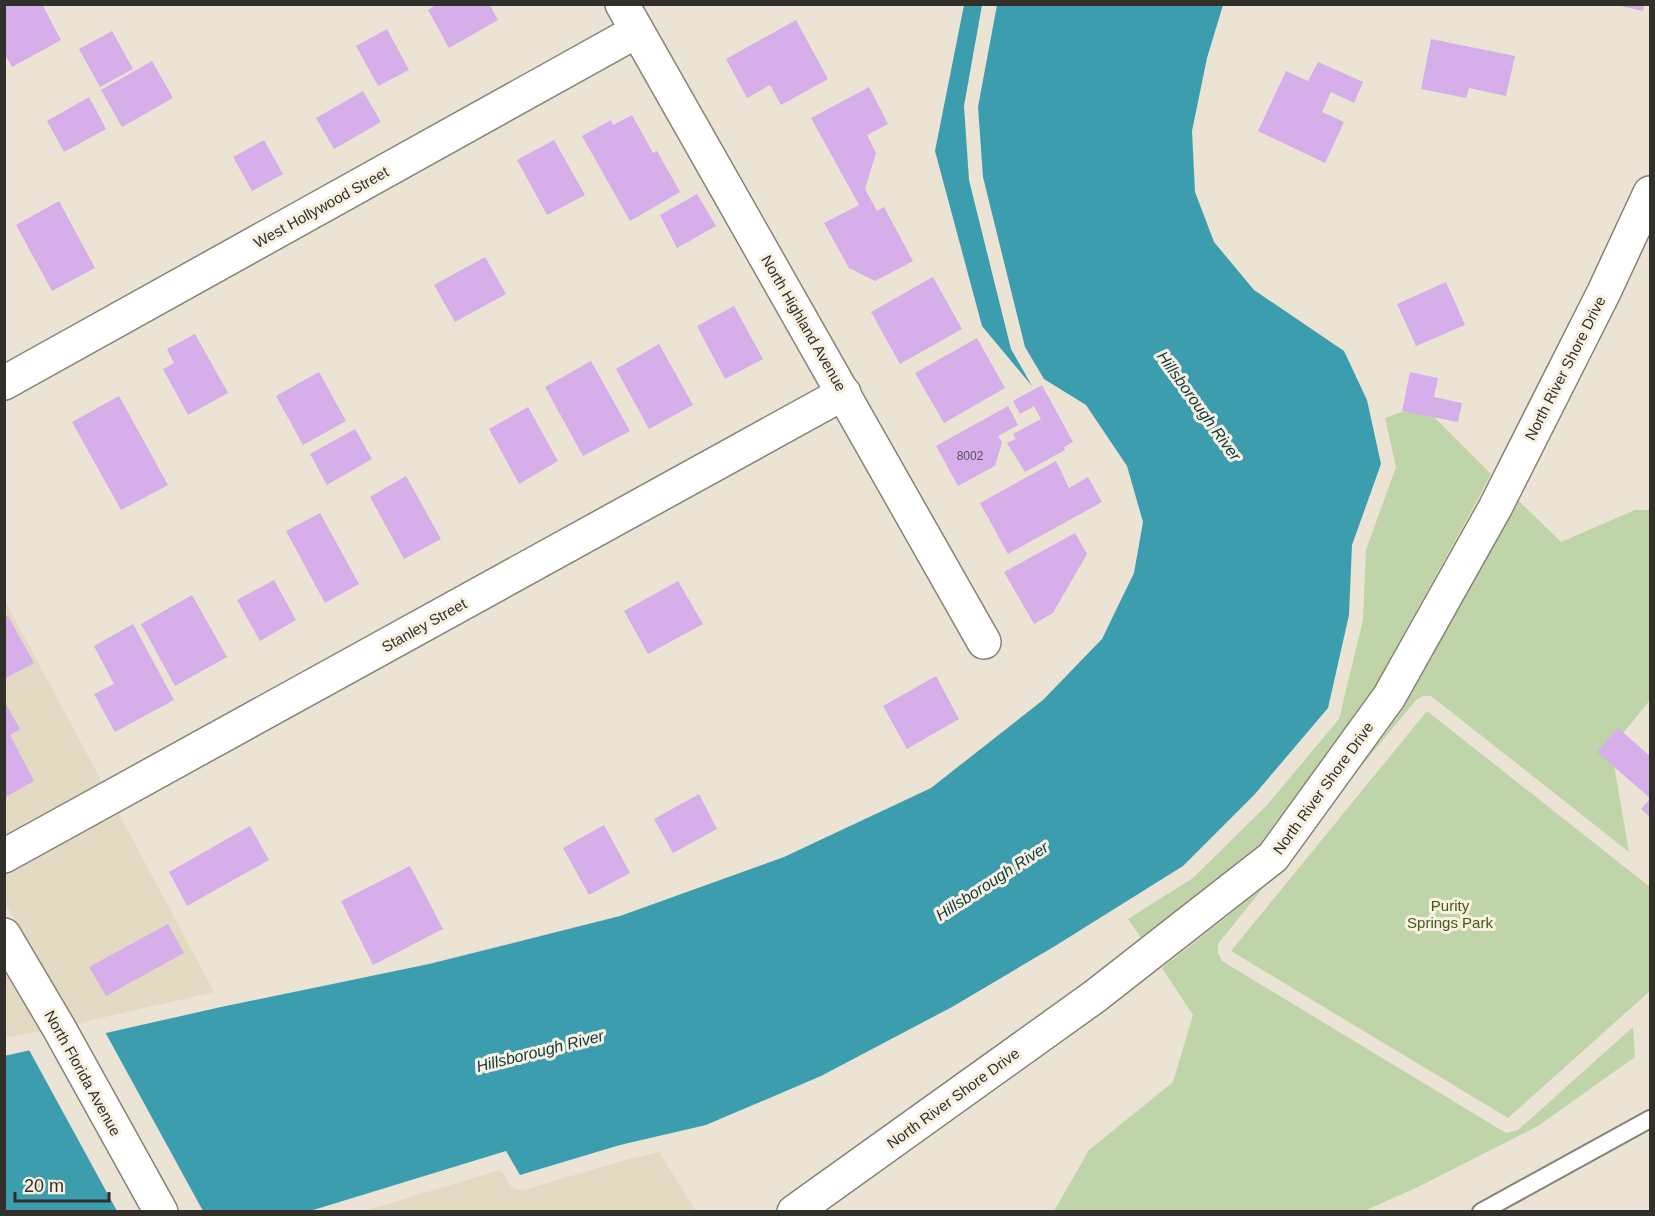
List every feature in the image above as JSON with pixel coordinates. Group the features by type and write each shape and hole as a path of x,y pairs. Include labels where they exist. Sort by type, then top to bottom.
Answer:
{"street":[{"name":"West Hollywood Street","path":"4,383 629,18"},
{"name":"North Highland Avenue","path":"629,18 984,642"},
{"name":"North River Shore Drive","path":"794,1212 1094,997 1273,857 1389,697 1495,507 1604,292 1650,193"},
{"name":"Stanley Street","path":"4,856 844,393"},
{"name":"North Florida Avenue","path":"4,935 59,1028 160,1212"}],"lane":[{"path":"1482,1212 1650,1119"}],"shaded area":[{"path":"4,599 102,782 5,835 4,835"},
{"path":"119,814 214,992 75,1024 5,903 4,877"},
{"path":"5,968 41,1031 5,1038"},
{"path":"659,1152 696,1211 364,1211 500,1170 511,1186 524,1190"}],"green space":[{"path":"1422,405 1491,474 1479,497 1375,686 1260,844 1141,938 1128,919 1193,878 1267,805 1339,719 1363,620 1366,550 1396,467 1385,418"},
{"path":"1518,500 1561,542 1635,510 1650,510 1650,700 1611,748 1629,852 1431,696 1423,696 1416,700 1359,769 1403,709"},
{"name":"Purity Springs Park","path":"1427,711 1650,887 1650,991 1508,1118 1231,951"},
{"path":"1262,889 1218,944 1218,953 1222,961 1506,1133 1518,1130 1633,1027 1635,1057 1538,1126 1420,1186 1364,1211 1054,1211 1089,1150 1173,1082 1193,1015 1162,968"}],"water":[{"path":"964,5 982,5 964,106 969,180 1011,349 1032,386 982,326 935,151"},
{"name":"Hillsborough River","path":"997,5 1223,5 1207,58 1192,131 1195,192 1214,242 1254,290 1344,351 1367,400 1381,464 1352,545 1349,615 1328,708 1255,794 1183,866 952,1007 821,1076 706,1125 620,1145 520,1175 506,1151 310,1211 5,1211 4,1056 221,1007 429,964 620,916 784,857 931,788 1043,700 1102,639 1134,573 1143,522 1127,466 1086,405 1044,379 1025,347 983,177 978,107"}],"pier":[{"path":"104,1030 203,1211 117,1211 28,1048"}],"building":[{"path":"4,4 42,4 61,40 12,67 4,53"},
{"path":"437,4 489,4 498,20 449,48 428,10"},
{"path":"1612,4 1644,4 1643,11"},
{"path":"796,20 828,79 781,105 770,85 747,98 726,59"},
{"path":"387,29 409,70 378,86 356,46"},
{"path":"112,31 133,69 100,87 79,49"},
{"path":"1431,39 1515,56 1506,96 1469,88 1466,98 1421,89"},
{"path":"152,61 173,98 122,127 101,90"},
{"path":"1318,62 1363,82 1354,103 1331,92 1322,112 1344,122 1325,163 1258,131 1286,71 1308,81"},
{"path":"869,87 888,124 867,135 876,153 865,189 877,211 884,207 913,261 875,281 849,268 824,223 859,205 811,118"},
{"path":"363,91 381,122 334,149 316,118"},
{"path":"89,97 106,129 64,152 47,121"},
{"path":"632,115 653,153 657,151 680,192 630,221 582,136 611,120 613,125"},
{"path":"264,140 283,174 252,191 233,157"},
{"path":"554,140 585,195 547,215 517,160"},
{"path":"697,194 716,226 677,248 660,215"},
{"path":"59,201 95,268 52,291 16,225"},
{"path":"485,257 506,294 455,322 434,285"},
{"path":"933,277 962,329 900,364 871,312"},
{"path":"1446,282 1465,325 1416,346 1397,304"},
{"path":"734,306 763,359 725,379 697,326"},
{"path":"195,334 228,393 188,415 163,369 174,363 167,349"},
{"path":"977,338 1005,388 944,423 915,373"},
{"path":"659,344 693,405 649,429 616,369"},
{"path":"591,361 630,431 583,456 545,387"},
{"path":"319,372 346,421 303,445 276,396"},
{"path":"1410,372 1438,378 1434,397 1462,403 1458,422 1402,411"},
{"path":"1042,385 1073,442 1064,447 1065,450 1025,472 1007,443 1016,439 1013,434 1041,419 1034,406 1020,414 1013,401"},
{"path":"119,396 168,485 121,510 72,422"},
{"path":"1008,406 1018,425 998,436 1002,442 995,466 958,486 936,446"},
{"path":"528,407 558,461 519,484 489,429"},
{"path":"355,429 372,459 327,485 310,454"},
{"path":"1056,461 1069,488 1088,477 1102,502 1008,554 980,503"},
{"path":"406,476 441,539 404,559 370,497"},
{"path":"320,513 359,584 325,603 286,531"},
{"path":"1075,533 1087,554 1053,613 1034,624 1004,572"},
{"path":"274,580 296,620 260,641 237,600"},
{"path":"678,581 703,624 648,654 624,611"},
{"path":"192,595 227,657 175,686 141,624"},
{"path":"8,616 34,663 4,679 4,618"},
{"path":"133,624 174,700 115,732 94,694 114,684 94,646"},
{"path":"936,676 959,719 907,749 883,706"},
{"path":"4,701 20,729 10,735 34,781 4,798"},
{"path":"1618,728 1650,756 1650,798 1597,752"},
{"path":"699,794 717,829 673,853 654,819"},
{"path":"1650,799 1650,817 1641,809"},
{"path":"604,825 630,873 589,895 563,848"},
{"path":"250,826 269,860 187,906 169,872"},
{"path":"410,866 443,929 373,965 341,901"},
{"path":"168,924 184,953 106,996 89,967"}]}
